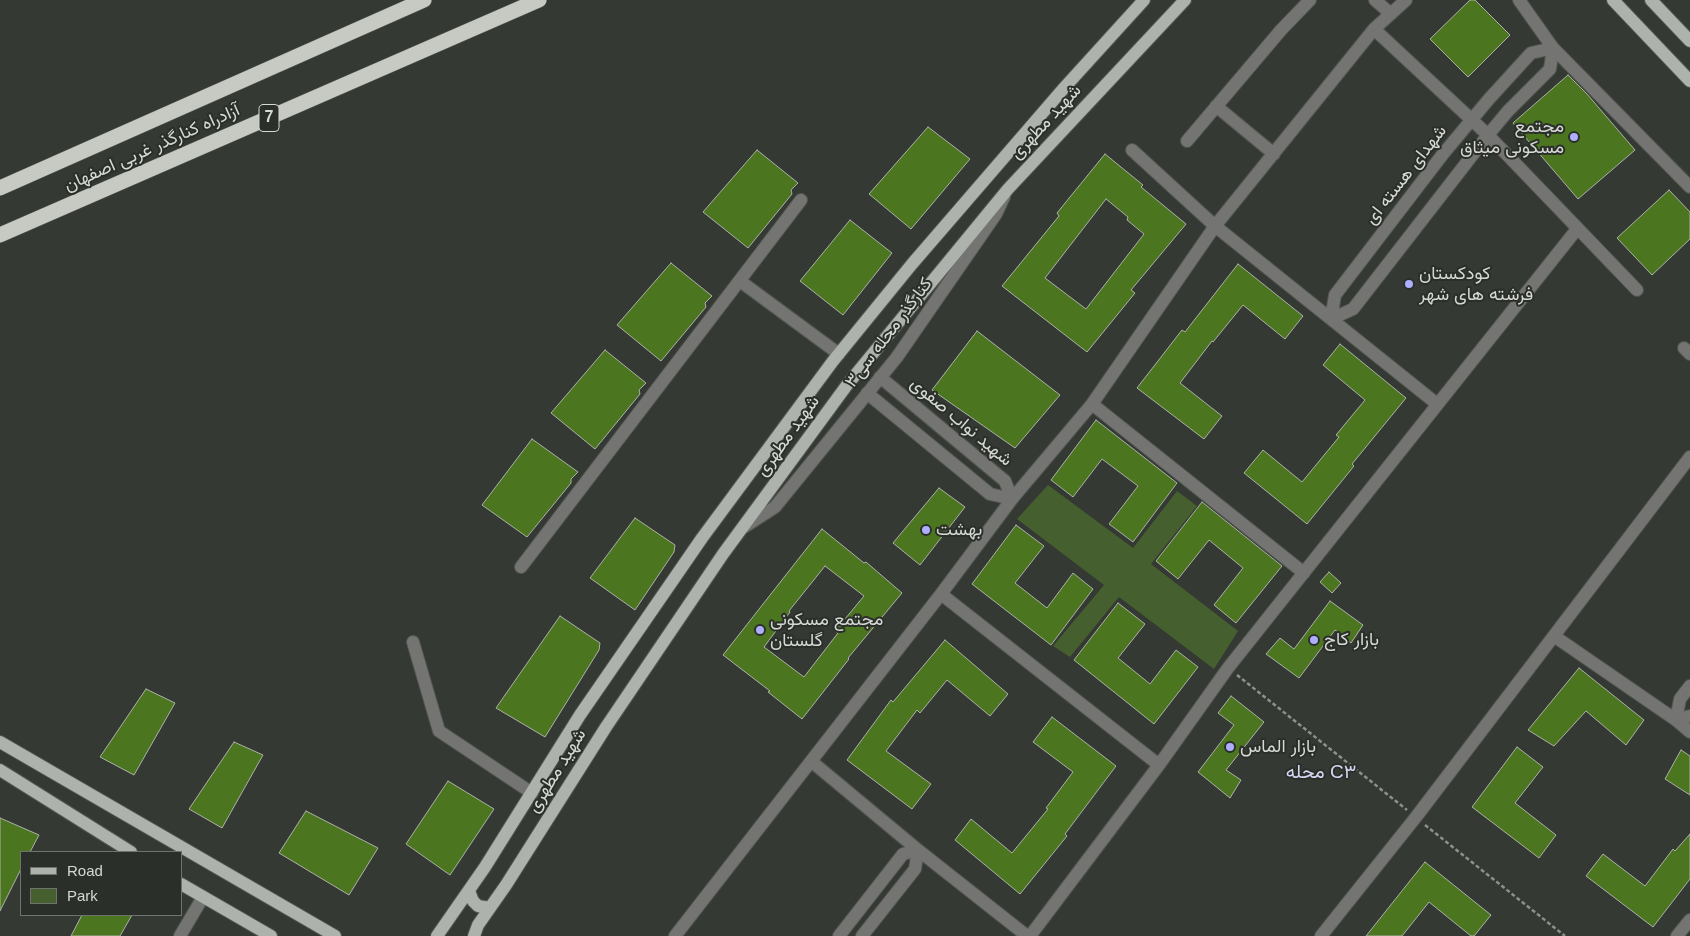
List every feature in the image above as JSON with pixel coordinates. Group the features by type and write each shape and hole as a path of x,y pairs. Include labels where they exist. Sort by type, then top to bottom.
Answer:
{"highway":[{"name":"آزادراه کنارگذر غربی اصفهان","path":"0,188 424,0"},
{"name":"آزادراه کنارگذر غربی اصفهان","path":"0,235 539,0"}],"main road":[{"name":"شهید مطهری","path":"437,936 469,891 580,716 702,538 839,354 918,257 1064,88 1144,0"},
{"name":"شهید مطهری","path":"474,936 478,925 606,727 742,528 847,385 1008,189 1185,0"},
{"path":"1613,0 1690,81"},
{"path":"1651,0 1690,41"},
{"path":"0,742 335,936"},
{"path":"0,770 129,851"},
{"path":"182,885 271,936"},
{"path":"469,891 473,902 478,906 490,908"}],"street":[{"path":"1186,141 1281,30 1310,0"},
{"path":"1375,0 1391,14"},
{"path":"675,936 941,594 1012,499 1092,404 1215,226 1374,29 1406,0"},
{"path":"1518,0 1553,48 1690,186"},
{"path":"1374,29 1488,134 1637,290"},
{"path":"1331,319 1352,309 1488,134 1550,68 1553,48"},
{"name":"شهدای هسته ای","path":"1331,319 1335,295 1443,154 1531,53 1553,48"},
{"path":"1216,106 1274,154"},
{"path":"1132,150 1215,226 1437,404"},
{"name":"کنارگذر محله سی۳","path":"742,528 775,507 880,378 996,214 1008,189"},
{"path":"521,568 801,200"},
{"path":"811,761 918,850 1028,936 1160,765 1228,668 1578,229"},
{"path":"740,281 839,354"},
{"name":"شهید نواب صفوی","path":"880,378 1005,481 1012,499"},
{"name":"شهید نواب صفوی","path":"867,393 990,494 1012,499"},
{"path":"888,410 888,400 893,396 904,396"},
{"path":"1092,404 1304,573"},
{"path":"1321,936 1416,817 1690,456"},
{"path":"941,594 1160,765"},
{"path":"1554,636 1676,720 1690,732"},
{"path":"413,642 439,730 532,793"},
{"path":"1676,720 1680,699 1690,686"},
{"path":"1676,720 1690,716"},
{"path":"839,936 903,854 918,850"},
{"path":"862,936 915,869 918,850"},
{"path":"180,936 203,897"},
{"path":"1677,936 1690,920"}],"path":[{"path":"1228,668 1564,936"}],"green space":[{"path":"1048,485 1133,548 1177,491 1197,506 1151,564 1238,631 1214,669 1119,597 1070,657 1053,646 1104,585 1017,519"}],"building":[{"path":"1470,0 1475,0 1510,35 1468,77 1430,39"},
{"name":"مجتمع مسکونی میثاق","path":"1568,75 1587,94 1635,150 1578,199 1513,123"},
{"path":"928,127 970,159 911,229 869,194"},
{"path":"757,150 798,183 791,190 792,194 748,248 703,212"},
{"path":"1105,154 1186,224 1131,290 1135,293 1087,352 1002,286 1059,216 1057,213","holes":["1106,199 1128,217 1127,220 1144,234 1086,309 1045,278"]},
{"path":"1669,190 1690,212 1690,239 1652,275 1617,238"},
{"path":"850,220 892,253 843,315 800,281"},
{"path":"671,263 712,296 705,303 706,307 661,361 617,325"},
{"path":"1238,264 1303,316 1285,339 1243,305 1212,341 1180,383 1222,416 1204,439 1137,388 1182,330 1185,332"},
{"path":"977,331 1060,395 1015,448 932,390"},
{"path":"1340,344 1406,398 1352,464 1354,466 1307,524 1244,473 1263,450 1302,482 1339,437 1336,435 1365,400 1323,365"},
{"path":"605,350 646,383 639,390 640,394 595,449 551,413"},
{"path":"1096,420 1177,483 1133,542 1109,524 1138,486 1102,459 1073,497 1051,480"},
{"path":"532,439 578,472 527,537 482,505"},
{"name":"بهشت","path":"939,488 965,507 920,565 893,543"},
{"path":"1202,502 1282,566 1236,623 1214,605 1243,568 1209,540 1178,579 1156,561"},
{"path":"635,518 675,545 674,552 635,610 590,578"},
{"path":"1016,525 1044,546 1015,583 1047,608 1073,573 1093,589 1051,645 972,584"},
{"path":"822,529 864,563 866,562 902,593 848,658 802,719 768,692 770,691 723,655","holes":["825,566 864,596 835,631 838,633 804,677 764,647 789,611"]},
{"path":"1329,572 1341,583 1332,593 1320,582"},
{"name":"بازار کاج","path":"1330,601 1363,625 1351,643 1335,630 1299,678 1266,654 1280,638 1294,649"},
{"path":"1118,603 1145,624 1118,658 1150,684 1176,650 1198,667 1154,724 1074,660"},
{"path":"560,616 600,643 599,650 545,737 496,708"},
{"path":"945,640 1008,694 990,716 947,680 920,713 917,710 886,751 931,784 912,809 847,760 891,700 893,702"},
{"path":"1579,668 1644,720 1626,745 1586,711 1554,746 1528,730"},
{"path":"146,689 175,703 134,775 100,757"},
{"name":"بازار الماس","path":"1231,696 1264,722 1226,770 1241,780 1230,798 1198,772 1234,725 1218,713"},
{"path":"1052,717 1116,766 1065,834 1067,836 1020,894 955,840 971,819 1012,853 1048,809 1046,808 1073,772 1033,742"},
{"path":"234,742 263,755 222,828 189,809"},
{"path":"1517,747 1543,767 1515,803 1556,835 1539,858 1472,807"},
{"path":"1681,750 1690,756 1690,795 1665,779"},
{"path":"448,781 494,809 450,875 406,844"},
{"path":"306,811 378,848 349,895 279,853"},
{"path":"0,818 39,835 31,851 20,851 20,871 0,911"},
{"path":"1690,834 1690,879 1653,927 1586,876 1603,854 1645,886 1673,849 1675,851"},
{"path":"1425,862 1491,915 1474,936 1471,936 1429,902 1402,936 1366,936"},
{"path":"81,916 131,916 120,936 71,936"}],"place":[{"name":"مجتمع مسکونی میثاق","path":"1574,137"},
{"name":"کودکستان فرشته های شهر","path":"1409,284"},
{"name":"بهشت","path":"926,530"},
{"name":"مجتمع مسکونی گلستان","path":"760,630"},
{"name":"بازار کاج","path":"1314,640"},
{"name":"بازار الماس","path":"1230,747"}],"district":[{"name":"محله C۳","path":"1321,773"}]}
